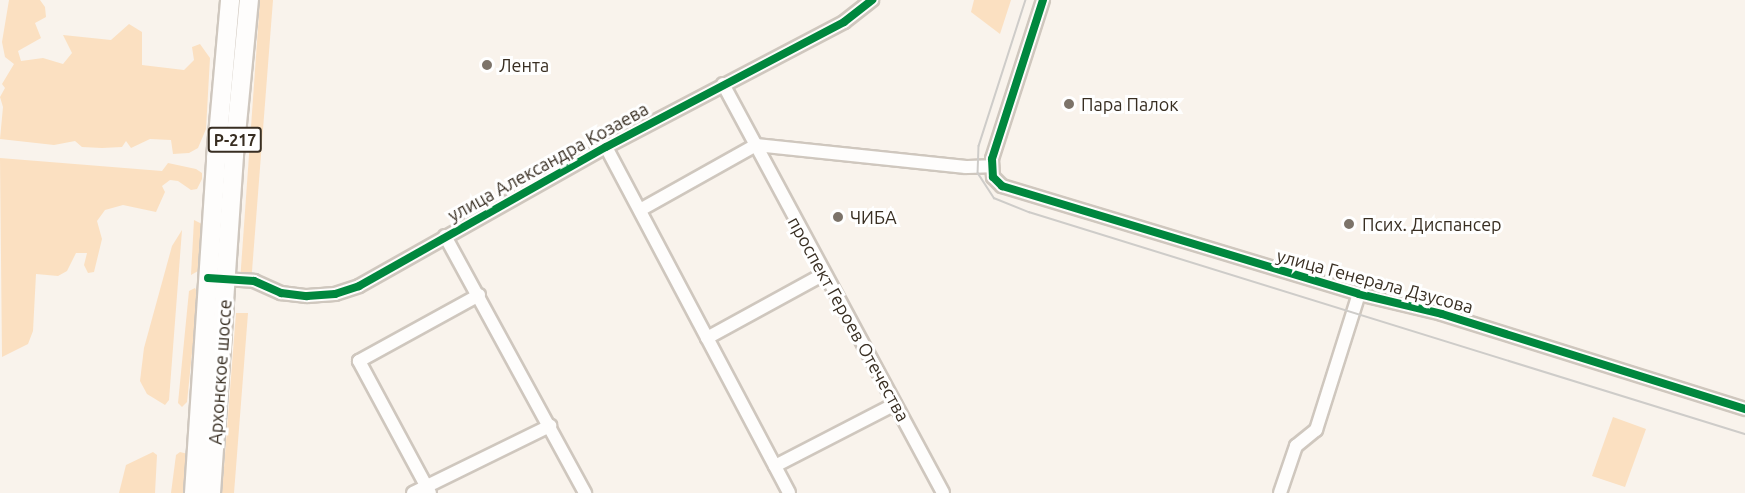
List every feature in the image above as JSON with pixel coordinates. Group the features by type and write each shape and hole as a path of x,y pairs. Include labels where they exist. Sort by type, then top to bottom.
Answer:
{"highway":[{"name":"Архонское шоссе","path":"211,493 217,279 230,0"},
{"name":"Архонское шоссе","path":"194,493 249,0"}],"street":[{"name":"улица Александра Козаева","path":"217,279 254,280 281,293 335,294 359,286 606,147 844,22 872,0"},
{"path":"640,210 756,145 966,167 992,166 1043,0"},
{"name":"проспект Героев Отечества","path":"723,84 943,493"},
{"path":"606,147 789,493"},
{"name":"улица Генерала Дзусова","path":"992,166 998,183 1012,191 1359,294 1453,317 1745,409"},
{"path":"445,236 585,493"},
{"path":"707,338 824,274"},
{"path":"1280,493 1296,446 1316,430 1359,294"},
{"path":"428,490 360,361 479,295"},
{"path":"775,466 895,404"},
{"path":"414,493 428,490 550,426"}],"shaded area":[{"path":"9,0 40,0 45,7 46,17 35,23 41,38 18,51 21,61 43,58 63,64 72,53 63,35 111,40 129,24 142,32 142,65 184,70 194,60 192,47 200,44 210,58 206,129 198,148 189,153 173,154 171,140 150,139 131,148 126,141 122,147 102,148 82,147 75,141 54,145 0,139 3,107 0,97 5,88 2,84 14,64 5,57 2,42"},
{"path":"260,0 273,0 251,284 240,282"},
{"path":"974,0 1011,0 1000,34 971,12"},
{"path":"0,158 162,171 168,163 196,169 202,173 202,179 197,189 191,190 178,181 170,180 162,186 165,192 156,212 123,205 105,210 97,221 102,239 94,272 88,273 84,265 87,253 76,253 67,271 58,276 36,274 33,331 28,344 2,357"},
{"path":"194,220 202,224 198,271 191,275"},
{"path":"182,230 169,400 165,405 147,394 140,381 144,348 172,246"},
{"path":"195,288 198,294 187,402 182,407 178,403 189,291"},
{"path":"236,313 248,313 234,493 222,493"},
{"path":"1613,417 1646,429 1625,487 1592,476"},
{"path":"153,452 157,455 155,493 119,493 126,465"},
{"path":"180,452 188,454 188,493 171,493 176,455"}],"tram line":[{"path":"1026,0 979,146 978,173 994,198 1029,212 1745,434"}],"cycle path":[{"path":"208,278 254,281 281,293 307,296 335,294 359,286 606,147 844,22 872,0"},
{"path":"1043,0 992,159 993,177 1002,186 1359,294 1442,314 1745,409"}],"place":[{"name":"Лента","path":"487,65"},
{"name":"Пара Палок","path":"1069,104"},
{"name":"ЧИБА","path":"838,217"},
{"name":"Псих. Диспансер","path":"1349,224"}]}
